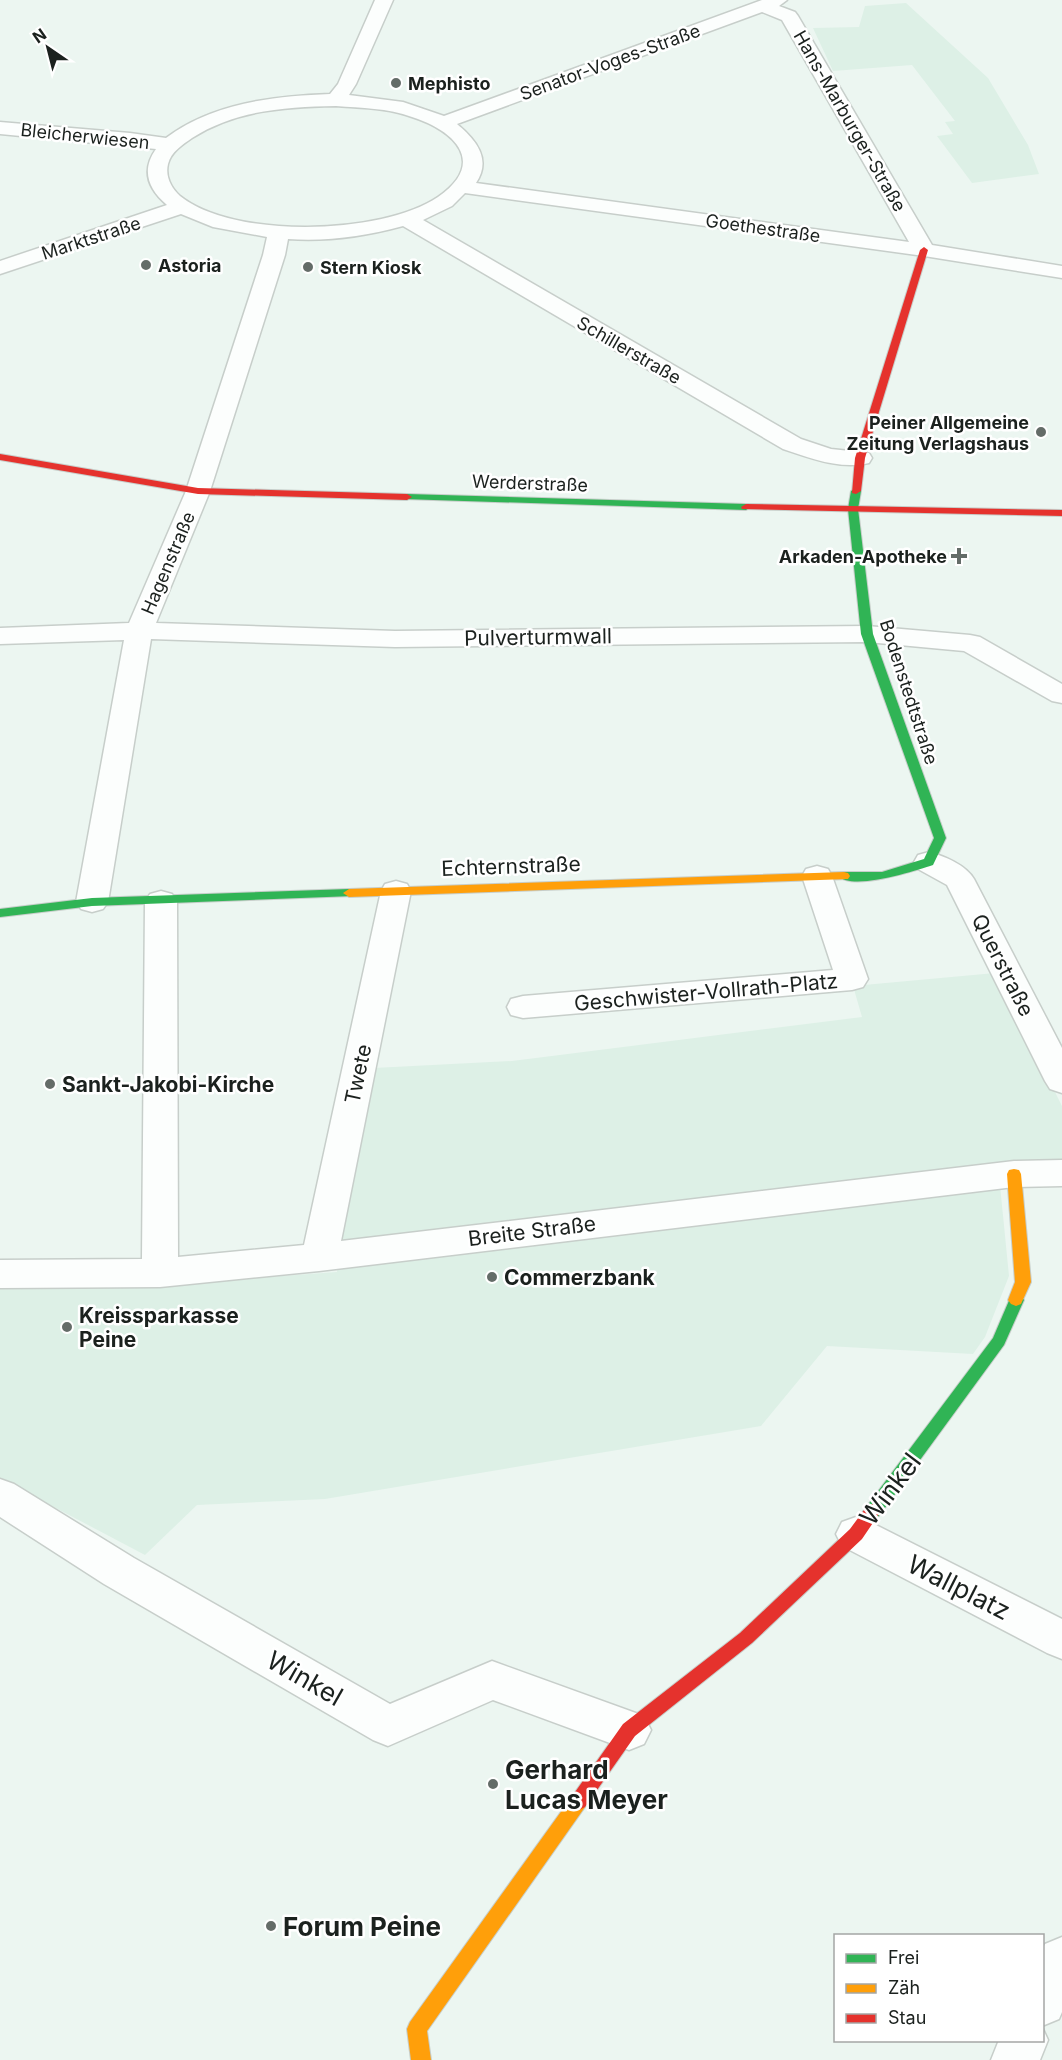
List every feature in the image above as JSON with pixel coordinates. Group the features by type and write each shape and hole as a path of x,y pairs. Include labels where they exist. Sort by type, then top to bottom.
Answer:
{"street":[{"path":"336,100 347,84 384,0"},
{"name":"Senator-Voges-Straße","path":"442,123 770,3"},
{"name":"Hans-Marburger-Straße","path":"770,3 789,16 924,250"},
{"path":"336,100 395,107 442,123 457,132 473,154 474,165 463,187 440,204 406,219 345,232 278,233 223,224 182,207 168,196 159,183 156,170 165,151 190,130 218,117 252,108 336,100"},
{"name":"Bleicherwiesen","path":"0,128 130,139 165,151"},
{"name":"Bleicherwiesen","path":"0,141 165,151"},
{"name":"Goethestraße","path":"463,187 924,250 1062,272"},
{"name":"Marktstraße","path":"0,268 182,207"},
{"name":"Schillerstraße","path":"406,219 792,444 829,456 860,458"},
{"name":"Hagenstraße","path":"93,902 139,631 198,491 274,255 278,233"},
{"name":"Bodenstedtstraße","path":"924,250 860,458 853,509 867,633 940,838 929,862"},
{"name":"Werderstraße","path":"0,457 198,491 657,505 1062,513"},
{"name":"Pulverturmwall","path":"0,636 139,631 395,639 867,633 970,643 1062,695"},
{"name":"Echternstraße","path":"0,913 93,902 817,876 882,876 929,862"},
{"name":"Querstraße","path":"929,862 959,879 1062,1081"},
{"name":"Geschwister-Vollrath-Platz","path":"523,1007 852,979 817,876"},
{"name":"Twete","path":"319,1257 396,891"},
{"path":"160,1273 161,901"},
{"name":"Breite Straße","path":"0,1274 160,1273 319,1257 1014,1174 1062,1173"},
{"name":"Winkel","path":"421,2060 417,2029 629,1730 746,1638 856,1534 999,1341 1023,1282 1014,1174"},
{"name":"Winkel","path":"0,1496 119,1571 387,1726 492,1680 629,1730"},
{"name":"Wallplatz","path":"856,1534 1062,1640"},
{"path":"1044,1998 1062,1960"},
{"path":"1015,2060 1023,2042"}],"shaded area":[{"path":"906,3 988,78 1028,145 1039,174 972,183 937,136 953,134 945,122 955,121 912,65 833,71 813,28 859,27 865,6"},
{"path":"995,973 1062,1106 1062,1164 998,1165 1009,1276 985,1337 973,1354 827,1346 761,1426 325,1499 197,1505 145,1555 14,1486 0,1482 0,1281 160,1285 337,1272 342,1229 374,1068 512,1061 862,1017 853,986"}],"traffic: fast":[{"path":"844,876 883,876 929,862 940,838 867,634 853,509 856,491"},
{"path":"407,497 746,507"},
{"path":"0,913 92,902 349,893"},
{"path":"873,1511 999,1341 1016,1300"}],"traffic: slow":[{"path":"349,893 844,876"},
{"path":"1014,1174 1023,1282 1016,1300"},
{"path":"421,2060 417,2029 579,1801"}],"traffic: jam":[{"path":"856,491 860,458 924,250"},
{"path":"0,457 198,491 407,497"},
{"path":"746,507 1062,513"},
{"path":"579,1801 629,1730 746,1638 856,1534 873,1511"}],"place":[{"name":"Mephisto","path":"396,83"},
{"name":"Astoria","path":"146,265"},
{"name":"Stern Kiosk","path":"308,267"},
{"name":"Peiner Allgemeine Zeitung Verlagshaus","path":"1041,432"},
{"name":"Arkaden-Apotheke","path":"959,556"},
{"name":"Sankt-Jakobi-Kirche","path":"50,1084"},
{"name":"Commerzbank","path":"492,1277"},
{"name":"Kreissparkasse Peine","path":"67,1327"},
{"name":"Gerhard Lucas Meyer","path":"493,1784"},
{"name":"Forum Peine","path":"271,1926"}]}
